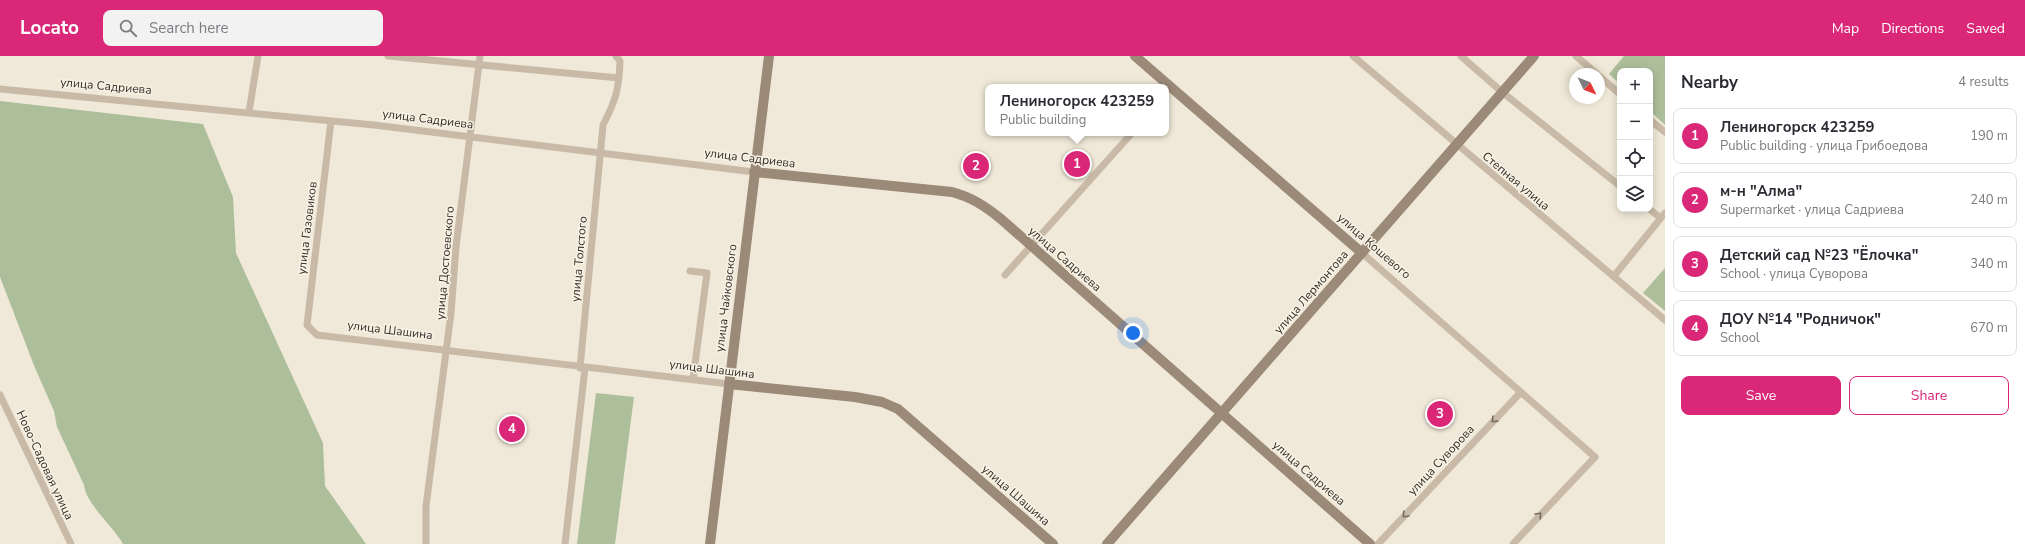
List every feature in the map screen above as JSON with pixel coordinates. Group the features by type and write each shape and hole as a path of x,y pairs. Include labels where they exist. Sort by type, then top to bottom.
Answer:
{"street":[{"path":"249,112 258,56"},
{"path":"388,56 619,78"},
{"name":"улица Достоевского","path":"426,544 426,506 452,313 456,247 480,56"},
{"name":"улица Толстого","path":"566,544 603,125 615,103 620,61 616,56"},
{"name":"улица Чайковского","path":"710,544 769,56"},
{"name":"улица Кошевого","path":"1135,56 1161,84"},
{"name":"Степная улица","path":"1353,56 1456,145 1665,320"},
{"path":"1461,56 1502,92 1617,184"},
{"name":"улица Лермонтова","path":"1107,544 1534,56"},
{"path":"1576,56 1590,68"},
{"path":"1605,81 1617,91"},
{"name":"улица Садриева","path":"0,89 331,121 601,152 754,172 952,192 967,196 988,208 1370,544"},
{"name":"улица Кошевого","path":"1169,92 1362,253 1595,458 1513,544"},
{"name":"улица Газовиков","path":"317,335 307,324 331,121"},
{"path":"1653,122 1665,132"},
{"path":"1005,276 1030,246 1129,136"},
{"path":"1614,276 1663,216 1653,211"},
{"path":"690,271 707,273 693,379"},
{"name":"улица Шашина","path":"317,335 582,368 855,397 882,402 898,409 1053,544"},
{"name":"улица Суворова","path":"1378,544 1521,392"},
{"name":"Ново-Садовая улица","path":"0,395 65,535 71,544"}],"green space":[{"path":"1624,56 1665,56 1665,125 1653,114 1653,68 1617,68 1617,81 1609,74"},
{"path":"0,101 203,124 233,197 236,253 323,443 325,486 366,544 123,544 90,500 86,492 57,427 54,411 35,368 0,277"},
{"path":"1665,268 1665,311 1643,293"},
{"path":"596,393 634,397 615,544 577,544"}],"place":[{"name":"Лениногорск 423259","path":"1077,164"},
{"name":"м-н \"Алма\"","path":"976,166"},
{"name":"Детский сад №23 \"Ёлочка\"","path":"1440,414"},
{"name":"ДОУ №14 \"Родничок\"","path":"512,429"}]}
